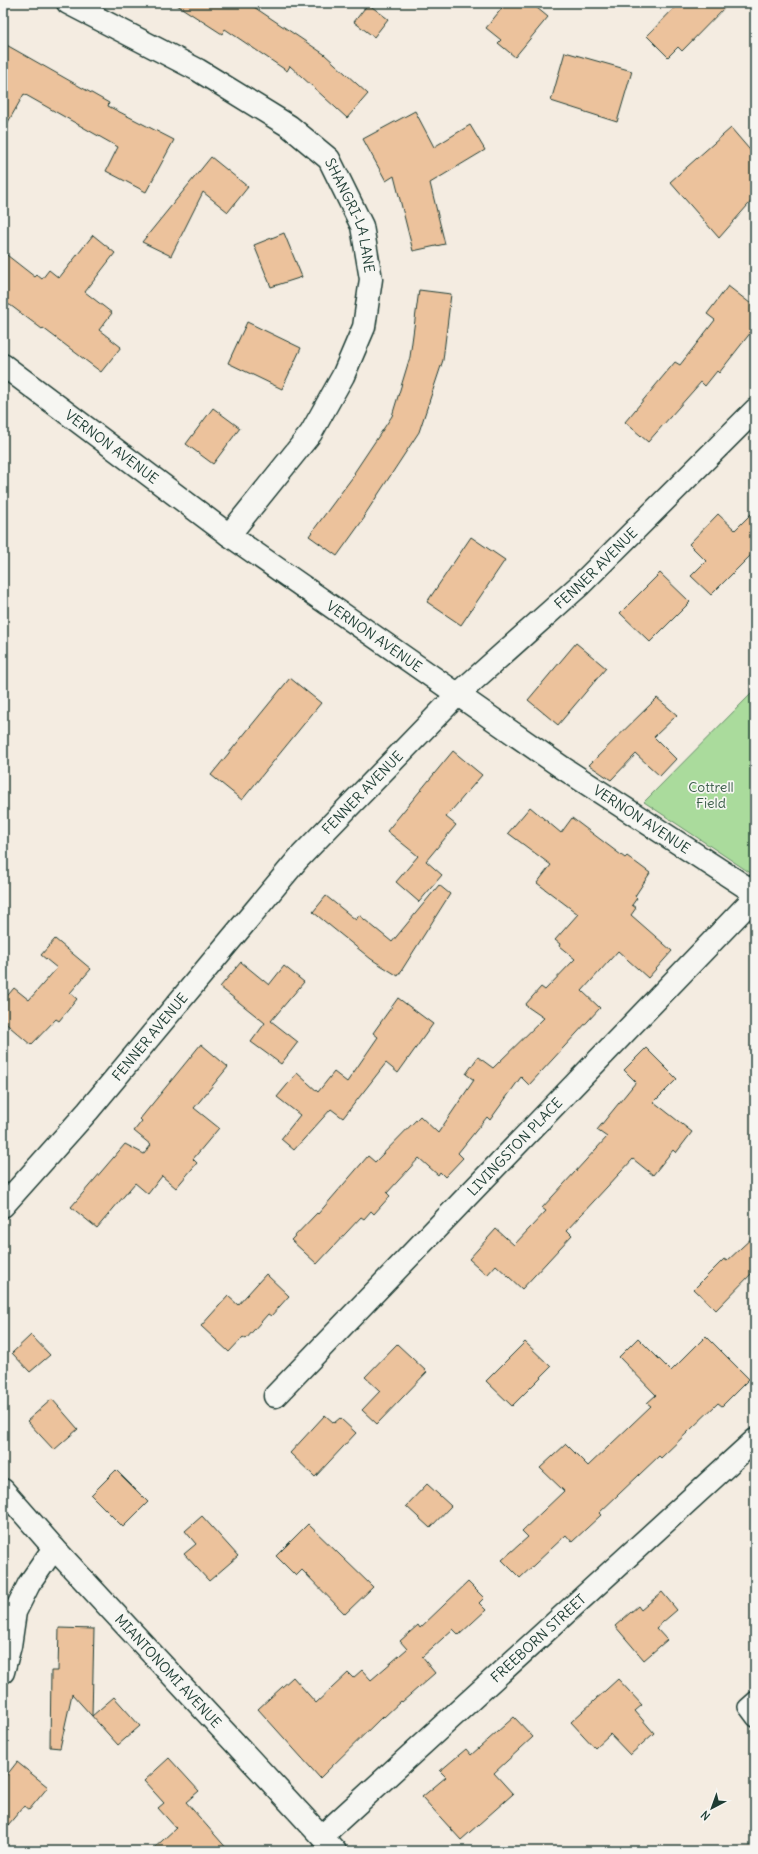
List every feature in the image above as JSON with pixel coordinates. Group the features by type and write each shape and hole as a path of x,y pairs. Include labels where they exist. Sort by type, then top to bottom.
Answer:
{"street":[{"name":"SHANGRI-LA LANE","path":"68,3 198,70 289,126 329,159 362,226 371,280 364,328 343,376 311,433 229,535"},
{"name":"VERNON AVENUE","path":"3,365 229,535 563,768 755,893"},
{"name":"FENNER AVENUE","path":"3,1206 88,1111 298,859 457,695 580,585 755,410"},
{"name":"LIVINGSTON PLACE","path":"275,1396 755,897"},
{"name":"FREEBORN STREET","path":"329,1843 755,1440"},
{"name":"MIANTONOMI AVENUE","path":"3,1490 54,1548 329,1843"},
{"path":"3,1672 10,1646 15,1612 29,1584 54,1548"}],"lane":[{"path":"755,1700 746,1707 755,1719"}],"green space":[{"name":"Cottrell Field","path":"755,690 755,876 644,802"}],"building":[{"path":"174,3 248,3 324,54 368,94 347,118 290,66 287,71 225,29 222,34"},
{"path":"506,3 531,3 548,17 515,57 498,43 501,40 486,28"},
{"path":"679,3 729,3 682,51 678,47 668,57 647,36"},
{"path":"368,4 388,19 374,37 354,22"},
{"path":"3,43 109,103 108,106 174,140 146,192 106,171 118,147 24,94 3,131"},
{"path":"565,52 632,71 617,122 551,101"},
{"path":"415,111 434,147 470,125 485,150 430,183 445,244 413,251 394,176 386,181 363,139"},
{"path":"731,128 755,156 755,197 719,238 670,182"},
{"path":"211,157 248,187 228,212 203,192 171,256 142,242"},
{"path":"284,233 302,277 271,287 254,245"},
{"path":"93,235 115,253 85,292 112,313 99,330 121,347 101,372 10,305 3,305 3,252 35,277 37,275 42,279 49,270 59,278"},
{"path":"728,286 755,307 755,327 719,373 717,371 705,386 701,382 648,442 625,422 675,362 680,365 715,320 707,314"},
{"path":"419,290 451,294 443,360 419,432 364,516 365,517 337,556 309,536 355,474 354,473 392,416 410,357"},
{"path":"247,322 301,348 282,389 228,363"},
{"path":"213,408 240,428 213,464 186,444"},
{"path":"755,510 755,551 711,595 691,576 706,561 689,544 718,514 735,530"},
{"path":"471,537 505,560 461,625 427,602"},
{"path":"660,573 690,602 650,642 620,613"},
{"path":"576,643 606,668 558,725 528,700"},
{"path":"290,678 321,703 242,800 211,775"},
{"path":"657,698 677,715 654,737 676,759 660,776 636,754 611,780 589,765"},
{"path":"453,751 482,775 446,817 456,825 426,861 442,875 419,902 396,882 418,856 387,831"},
{"path":"530,807 561,833 572,818 625,858 627,856 650,873 635,896 637,898 632,905 636,908 631,915 672,951 648,978 618,951 582,991 600,1008 529,1085 521,1077 490,1120 487,1117 458,1153 463,1158 445,1177 440,1172 438,1175 419,1158 387,1193 390,1196 374,1214 371,1211 364,1219 361,1217 317,1264 291,1240 317,1213 318,1214 368,1156 375,1162 420,1116 438,1133 474,1080 466,1074 478,1057 493,1068 544,1018 525,1005 541,987 545,990 575,959 559,946 560,944 555,940 578,914 537,883 551,865 508,833"},
{"path":"439,885 450,894 398,976 371,959 313,912 326,896 356,920 359,915 392,942"},
{"path":"55,939 91,969 70,993 77,999 59,1021 56,1019 31,1045 3,1021 3,1001 14,988 29,1000 57,968 41,955"},
{"path":"241,962 269,985 284,966 304,982 271,1021 298,1042 281,1064 251,1042 265,1023 220,987"},
{"path":"398,998 433,1024 398,1073 386,1063 343,1118 331,1109 294,1150 281,1139 300,1115 277,1097 297,1073 318,1092 334,1072 347,1082 378,1037 373,1033"},
{"path":"201,1044 228,1067 194,1108 219,1128 193,1159 197,1163 176,1188 162,1176 148,1194 135,1183 97,1228 71,1207 125,1144 144,1154 151,1145 134,1131 142,1121 140,1119"},
{"path":"646,1048 677,1079 654,1102 692,1132 676,1153 673,1150 653,1175 633,1159 567,1230 572,1235 522,1289 496,1265 487,1275 469,1259 496,1229 514,1245 546,1211 542,1208 607,1137 597,1130 636,1082 624,1070"},
{"path":"755,1235 755,1270 716,1310 694,1289 724,1259 727,1261"},
{"path":"266,1274 289,1296 271,1316 268,1314 246,1339 243,1337 229,1352 201,1326 228,1296 238,1305"},
{"path":"31,1335 50,1355 30,1372 12,1353"},
{"path":"706,1336 749,1379 722,1406 718,1403 661,1458 659,1456 599,1513 601,1515 572,1542 566,1535 520,1578 502,1560 528,1537 522,1531 564,1491 540,1468 566,1444 588,1466 651,1406 647,1403 656,1395 619,1357 638,1338 671,1371"},
{"path":"525,1342 551,1367 512,1406 486,1381"},
{"path":"397,1344 427,1372 377,1424 362,1410 380,1391 365,1377"},
{"path":"52,1399 78,1429 54,1450 27,1421"},
{"path":"325,1415 334,1423 340,1418 356,1433 315,1477 290,1453"},
{"path":"116,1470 148,1502 123,1527 91,1495"},
{"path":"427,1484 451,1506 430,1528 406,1506"},
{"path":"202,1516 238,1556 209,1581 184,1554 196,1544 185,1531"},
{"path":"308,1524 373,1587 345,1614 302,1570 296,1576 276,1556"},
{"path":"468,1582 484,1598 479,1603 486,1610 459,1635 453,1629 422,1657 435,1673 384,1717 383,1716 320,1778 258,1709 293,1677 316,1703 348,1673 353,1678 362,1670 371,1680 407,1649 400,1641 418,1625 420,1628"},
{"path":"662,1592 677,1610 656,1628 667,1640 644,1660 615,1626 638,1606 641,1610"},
{"path":"59,1628 94,1629 92,1716 114,1697 140,1726 118,1745 72,1694 60,1748 50,1747 51,1671 58,1671"},
{"path":"618,1679 642,1705 635,1711 654,1733 630,1755 610,1734 595,1748 571,1722"},
{"path":"514,1717 533,1737 494,1773 513,1794 461,1840 422,1797 446,1777 440,1771 466,1749 471,1755"},
{"path":"169,1758 199,1791 186,1802 229,1851 151,1851 176,1828 158,1808 164,1803 144,1781"},
{"path":"17,1762 48,1787 29,1810 24,1806 3,1831 3,1780"}]}
